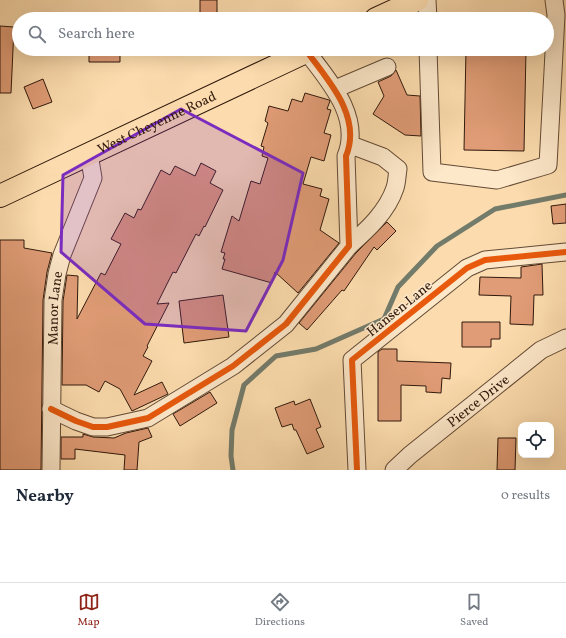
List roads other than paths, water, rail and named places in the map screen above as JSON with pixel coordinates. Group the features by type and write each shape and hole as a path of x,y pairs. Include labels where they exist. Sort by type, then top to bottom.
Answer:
{"main road":[{"path":"391,12 417,0"},
{"name":"West Cheyenne Road","path":"0,196 297,56"}],"street":[{"path":"427,0 428,12"},
{"path":"554,0 556,15 554,52"},
{"path":"314,56 335,89 350,121 350,145 346,156 348,246"},
{"path":"428,56 432,172 497,180 548,165 554,56"},
{"path":"335,89 387,67"},
{"path":"51,409 92,427 107,427 148,418 233,366 286,324 348,246 369,228 384,208 395,188 398,169 383,157 350,145"},
{"name":"Manor Lane","path":"51,469 53,300 62,255 93,178 89,154"},
{"name":"Hansen Lane","path":"357,470 352,360 467,268 485,260 566,252"},
{"name":"Pierce Drive","path":"394,470 410,455 541,350 566,338"}],"waterway":[{"path":"233,470 231,456 232,430 244,385 276,356 316,349 384,319 398,287 437,246 495,209 566,195"}]}
